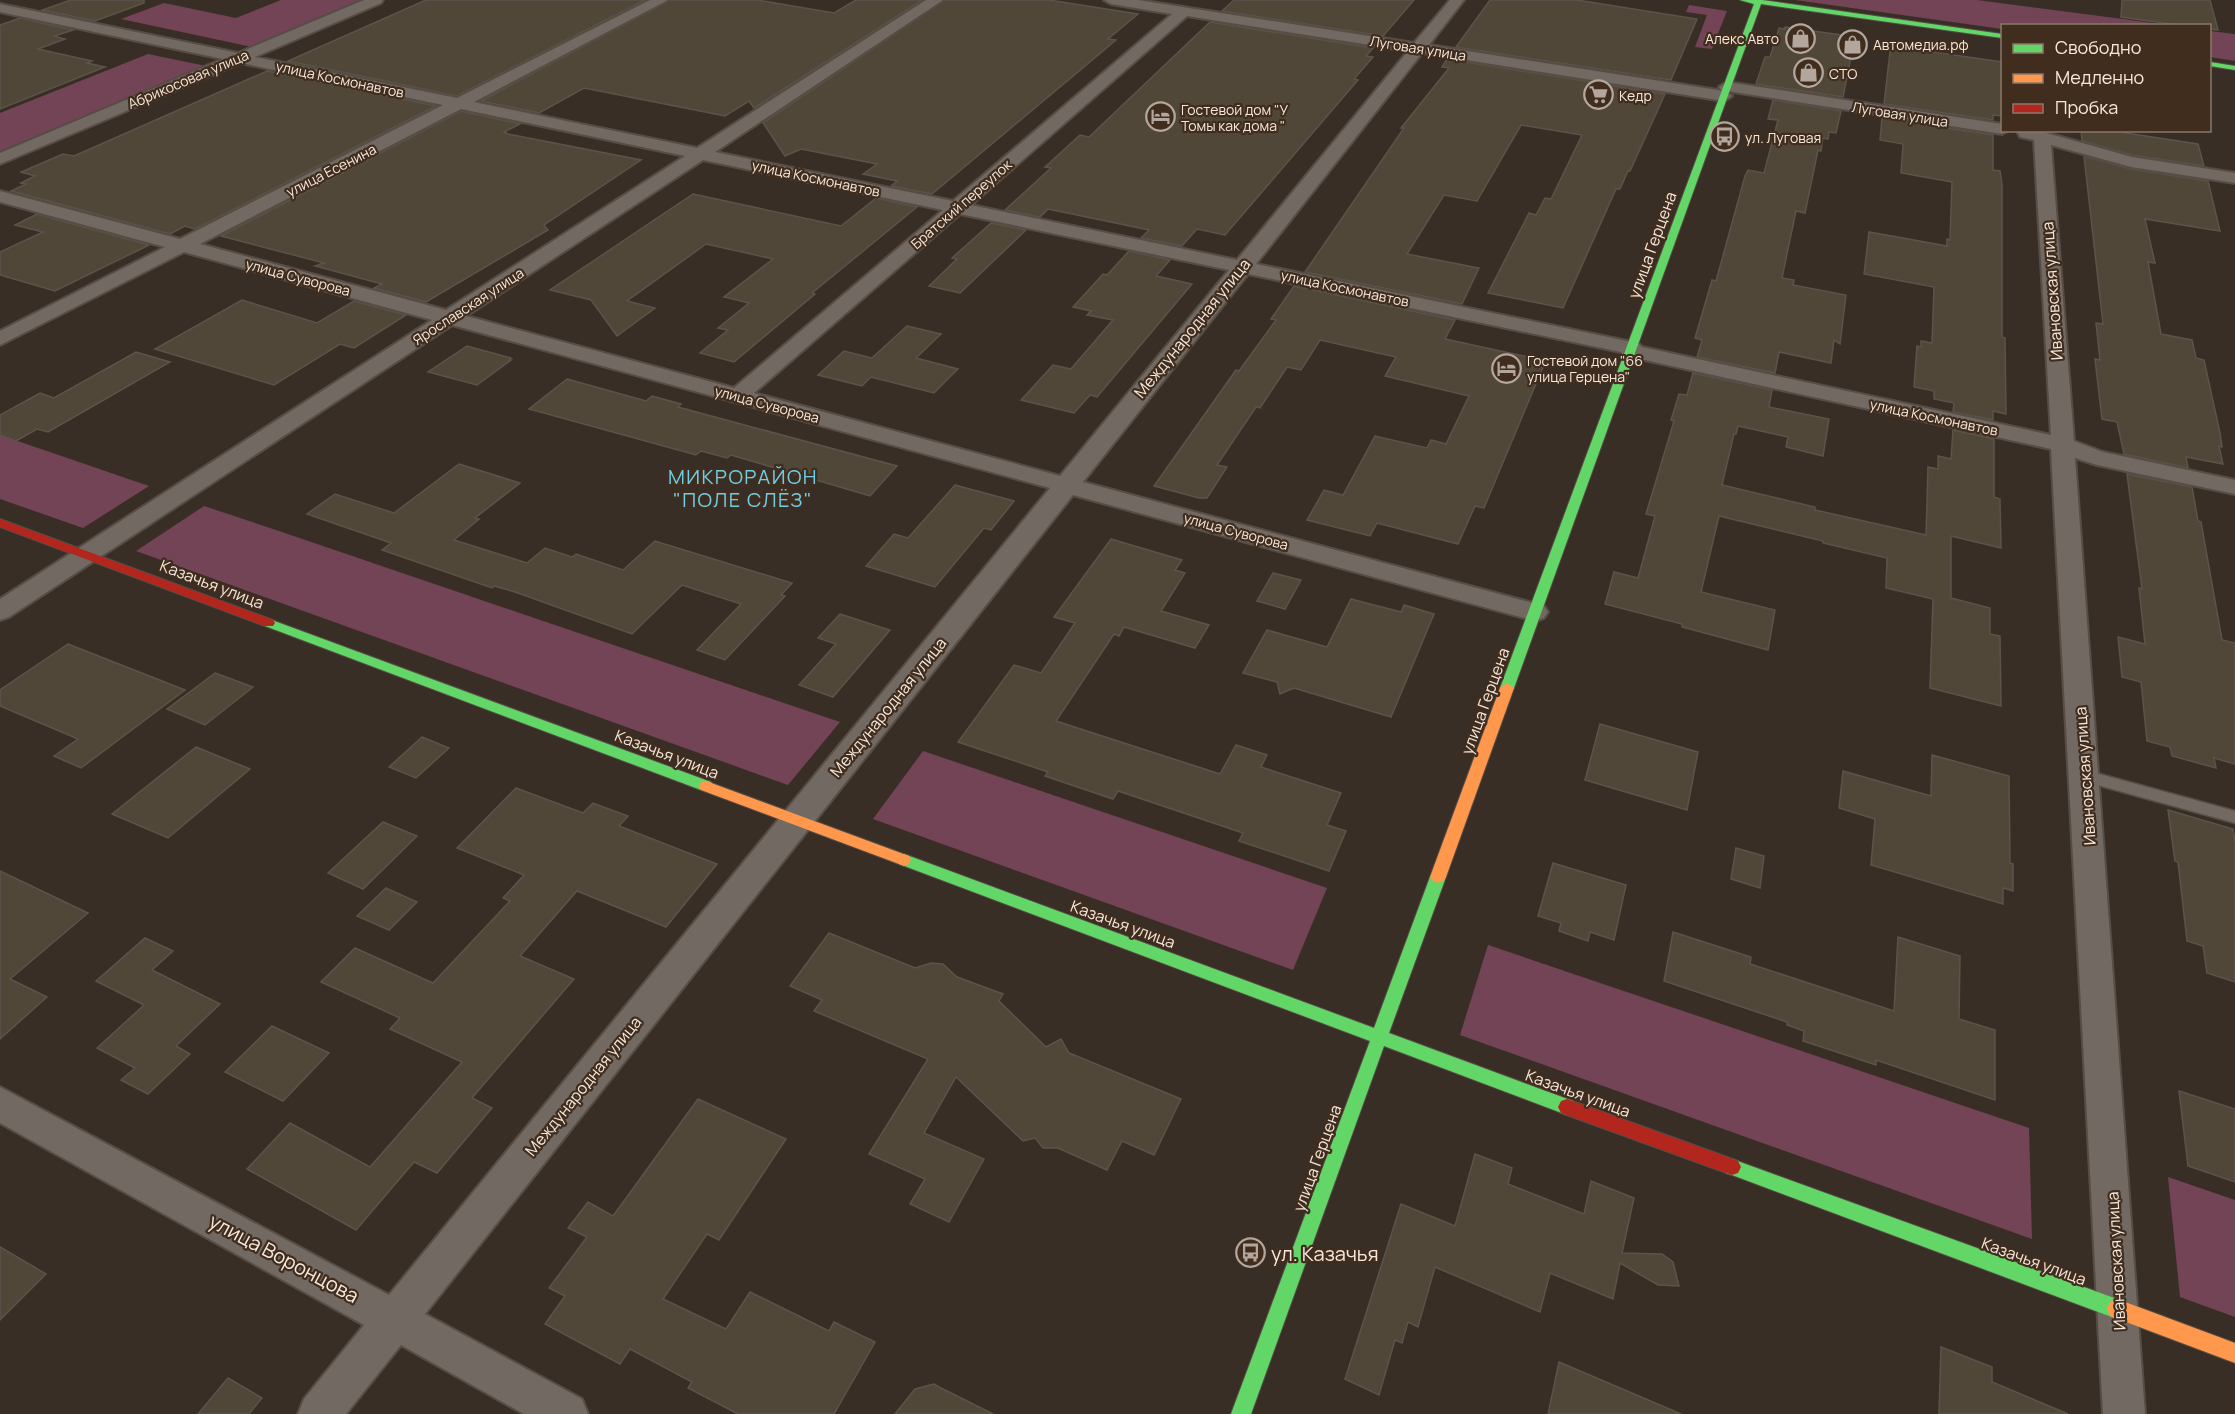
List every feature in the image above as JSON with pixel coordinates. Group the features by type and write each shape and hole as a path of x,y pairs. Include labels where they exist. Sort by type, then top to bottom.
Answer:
{"street":[{"name":"Абрикосовая улица","path":"0,159 376,0"},
{"name":"улица Есенина","path":"0,339 661,0"},
{"name":"Ярославская улица","path":"0,611 936,0"},
{"name":"Луговая улица","path":"1111,0 1418,48 2001,129"},
{"path":"1210,15 1227,0"},
{"name":"Международная улица","path":"319,1414 1456,0"},
{"path":"1743,0 2001,36"},
{"name":"улица Герцена","path":"1241,1414 1759,1"},
{"name":"улица Космонавтов","path":"0,8 1631,349 2063,444 2097,458 2235,487"},
{"name":"Братский переулок","path":"738,396 1184,11"},
{"path":"2211,64 2235,68"},
{"path":"2019,132 2131,162 2235,178"},
{"name":"Ивановская улица","path":"2042,138 2085,776 2124,1414"},
{"name":"улица Суворова","path":"0,196 1535,612"},
{"name":"Казачья улица","path":"0,523 1379,1038 2235,1353"},
{"name":"улица Воронцова","path":"0,1104 396,1318 567,1414"}],"lane":[{"path":"2085,776 2235,817"}],"shaded area":[{"path":"281,0 364,0 252,47 121,19 164,3 236,18"},
{"path":"1795,0 1977,0 2161,24 2001,24 2001,29"},
{"path":"1689,5 1727,11 1712,49 1695,47 1707,15 1686,12"},
{"path":"2211,31 2235,34 2235,61 2211,57"},
{"path":"148,54 206,66 0,152 0,113"},
{"path":"0,435 149,486 83,528 0,499"},
{"path":"204,506 840,722 788,785 136,551"},
{"path":"923,751 1327,888 1293,970 873,819"},
{"path":"1488,945 2029,1128 2032,1239 1460,1035"},
{"path":"2168,1177 2235,1200 2235,1317 2180,1297"}],"building":[{"path":"71,0 144,0 144,3 95,21 42,10"},
{"path":"426,0 645,0 457,96 288,61"},
{"path":"670,0 757,0 834,13 856,0 922,0 754,108 749,101 725,116 584,88 539,113 481,101"},
{"path":"945,0 1049,0 1138,14 1108,39 1116,40 932,194 891,186 897,181 863,174 877,164 801,149 785,156 763,123"},
{"path":"1234,0 1414,0 1383,36 1222,11"},
{"path":"1490,0 1577,0 1697,19 1671,80 1456,47"},
{"path":"2122,0 2210,0 2218,30 2211,29 2211,24 2171,24 2121,17"},
{"path":"20,18 73,30 54,36 65,39 38,49 92,61 87,63 105,67 0,109 0,25"},
{"path":"1210,22 1373,48 1366,56 1373,57 1354,79 1358,80 1225,235 1197,229 1182,246 1141,238 1149,230 1048,209 1040,217 1005,210 1051,168 1045,167 1080,135 1089,137"},
{"path":"1785,27 1855,37 1843,97 1756,84 1765,57 1770,57 1779,28 1785,29"},
{"path":"1891,43 1920,47 1919,50 2001,62 2001,116 1993,115 1993,120 1884,104"},
{"path":"1447,59 1665,94 1630,171 1620,189 1616,189 1563,308 1488,293 1529,213 1536,215 1545,198 1551,199 1582,135 1521,125 1477,201 1444,195 1407,254 1479,268 1462,304 1305,272 1404,128 1401,128 1449,68 1442,67"},
{"path":"267,71 436,106 195,229 185,226 170,234 11,191 26,184 21,183 35,176 21,172 63,154 74,156"},
{"path":"1773,100 1841,111 1836,133 1829,132 1828,139 1823,138 1821,151 1818,150 1805,213 1796,211 1782,278 1794,280 1793,285 1846,295 1840,344 1834,340 1831,363 1779,352 1775,373 1697,357 1702,340 1695,338 1712,280 1716,281 1745,176 1748,170 1764,173 1778,120 1768,119"},
{"path":"461,111 520,124 504,132 508,134 641,160 544,225 548,230 426,302 374,288 382,284 315,266 324,263 221,236"},
{"path":"1882,118 1993,135 1993,170 2000,171 2002,184 2002,337 2005,338 2006,414 1993,411 1993,420 1953,412 1954,403 1934,399 1934,391 1914,387 1917,346 1921,347 1921,341 1932,343 1934,287 1864,274 1869,232 1947,246 1947,239 1950,240 1952,182 1901,173 1903,144 1880,140"},
{"path":"2081,132 2126,132 2198,144 2204,166 2132,155 2082,141"},
{"path":"2084,156 2131,169 2208,181 2220,231 2145,219 2155,263 2148,262 2161,334 2192,340 2196,358 2204,360 2220,433 2222,447 2219,446 2223,464 2186,457 2188,468 2124,454 2117,422 2102,419 2095,359 2100,360 2096,323 2103,324"},
{"path":"693,194 841,226 876,198 917,207 812,293 815,294 734,362 700,353 728,330 718,328 749,303 724,297 773,259 706,244 627,301 655,308 617,336 591,300 550,290"},
{"path":"37,214 149,245 55,291 0,275 0,252 43,232 15,225"},
{"path":"991,223 1026,230 960,293 929,286 957,259 952,258"},
{"path":"1129,251 1170,260 1156,276 1192,284 1097,397 1090,395 1074,413 1021,400 1053,365 1071,369 1113,320 1087,315 1091,311 1073,307 1103,274 1107,275"},
{"path":"1294,286 1455,320 1445,339 1538,359 1535,366 1543,367 1484,508 1475,506 1458,544 1377,523 1370,536 1307,520 1324,490 1343,495 1375,436 1427,448 1431,440 1446,444 1469,396 1385,376 1396,357 1320,340 1301,370 1287,367 1260,408 1256,407 1217,465 1227,467 1207,498 1154,486 1236,370 1239,371 1276,320 1271,319"},
{"path":"242,300 317,323 354,301 406,315 354,348 340,344 274,385 155,349"},
{"path":"907,326 941,334 916,358 958,369 934,393 871,377 862,386 818,375 844,351 872,358"},
{"path":"467,346 511,358 509,360 511,360 477,385 428,372"},
{"path":"136,352 170,362 48,432 37,429 16,441 0,435 0,415 40,393 54,398"},
{"path":"1693,373 1772,390 1769,407 1829,419 1823,456 1786,447 1788,437 1738,426 1722,485 1815,507 1815,510 1926,535 1928,467 1938,469 1938,456 1951,459 1953,430 1994,439 1994,497 2000,499 2001,548 1951,536 1951,598 1990,608 1990,634 2000,636 2001,706 1930,688 1933,599 1886,588 1887,558 1823,543 1823,541 1719,516 1701,592 1775,610 1768,650 1605,604 1614,572 1638,578 1655,516 1646,514 1674,421 1671,420 1679,394 1687,395"},
{"path":"567,379 646,401 652,396 681,404 678,407 897,466 870,496 731,455 727,458 701,451 696,455 529,409"},
{"path":"459,464 520,483 475,518 479,519 454,540 527,563 545,548 572,557 576,554 623,570 655,541 792,583 781,595 785,596 725,660 697,650 741,604 682,585 632,634 515,592 494,586 492,588 382,550 391,543 307,514 335,494 394,513"},
{"path":"2127,474 2192,487 2198,521 2201,522 2222,640 2235,643 2235,764 2214,758 2216,768 2172,756 2170,747 2147,741 2141,682 2122,677 2118,637 2145,644 2139,588 2142,589"},
{"path":"955,485 1014,501 991,530 984,528 935,587 866,566 894,534 908,538"},
{"path":"1111,539 1182,560 1175,570 1185,573 1161,611 1209,625 1195,648 1124,627 1119,636 1114,634 1056,721 1220,774 1236,745 1267,755 1261,767 1341,793 1327,825 1346,831 1329,871 1239,841 1243,833 1118,791 1113,799 1045,776 1048,772 958,742 1014,665 1041,673 1075,623 1054,617"},
{"path":"1273,573 1301,580 1285,609 1257,601"},
{"path":"1351,599 1401,612 1404,605 1434,614 1391,717 1294,688 1280,694 1277,682 1243,673 1267,630 1327,647"},
{"path":"840,614 890,630 833,697 799,685 836,644 818,638"},
{"path":"68,644 185,690 81,768 54,756 78,739 0,706 0,690"},
{"path":"215,673 253,687 205,725 167,709"},
{"path":"1600,724 1698,752 1687,810 1585,780"},
{"path":"422,737 449,748 416,778 389,767"},
{"path":"196,747 250,769 168,838 112,814"},
{"path":"1932,755 2009,776 2010,863 2013,864 2013,891 2003,888 2003,904 1871,865 1875,819 1839,808 1843,771 1931,796"},
{"path":"516,788 583,813 593,803 628,816 619,826 717,864 666,927 577,891 520,956 574,979 472,1098 492,1108 437,1173 414,1162 356,1230 247,1169 290,1123 370,1167 462,1062 390,1029 400,1018 321,982 355,948 433,983 510,901 503,898 524,875 457,848"},
{"path":"2168,810 2233,829 2235,842 2235,982 2207,973 2203,946 2187,941 2178,862 2175,861"},
{"path":"383,822 417,836 363,889 328,873"},
{"path":"1736,848 1764,856 1760,888 1731,879"},
{"path":"1553,863 1626,885 1614,940 1590,932 1588,941 1559,931 1561,923 1538,916"},
{"path":"0,871 88,913 10,979 47,997 0,1039"},
{"path":"386,888 417,902 389,930 357,916"},
{"path":"1673,932 1751,957 1750,964 1894,1011 1898,937 1960,956 1959,1019 1995,1030 1995,1100 1876,1060 1876,1065 1803,1041 1804,1031 1787,1025 1787,1022 1664,981"},
{"path":"829,933 915,968 931,963 943,964 957,977 1003,994 999,1001 1046,1047 1061,1039 1069,1053 1181,1099 1154,1155 1122,1141 1107,1170 1058,1148 1043,1148 1035,1138 1023,1141 956,1077 924,1133 984,1159 949,1222 910,1204 925,1179 869,1154 928,1059 814,1011 822,1000 790,986"},
{"path":"145,938 173,951 152,970 220,1004 176,1046 190,1054 148,1094 121,1080 135,1068 97,1048 144,1005 96,981"},
{"path":"272,1026 329,1053 283,1101 225,1072"},
{"path":"2179,1091 2235,1109 2235,1182 2188,1166"},
{"path":"698,1099 786,1139 719,1240 707,1234 663,1299 726,1329 750,1292 829,1331 834,1322 875,1342 834,1414 738,1414 688,1388 692,1382 630,1349 620,1364 545,1324 565,1296 549,1288 587,1237 568,1228 588,1202 613,1216"},
{"path":"1475,1154 1512,1168 1508,1184 1584,1214 1591,1181 1634,1198 1622,1253 1662,1254 1673,1262 1679,1286 1658,1285 1620,1263 1613,1299 1550,1273 1540,1312 1435,1267 1418,1327 1408,1322 1402,1343 1395,1340 1379,1395 1345,1379 1401,1204 1455,1226"},
{"path":"0,1247 46,1274 0,1320"},
{"path":"1941,1347 1992,1367 1992,1382 2068,1414 1939,1414"},
{"path":"1559,1362 1681,1414 1548,1414"},
{"path":"228,1378 262,1398 249,1414 198,1414"},
{"path":"934,1384 993,1414 895,1414 915,1389"}],"traffic: fast":[{"path":"1743,0 2001,36"},
{"path":"1507,688 1759,0"},
{"path":"2211,64 2235,68"},
{"path":"269,623 706,786"},
{"path":"904,860 1567,1107"},
{"path":"1241,1414 1438,877"},
{"path":"1732,1167 2117,1309"}],"traffic: slow":[{"path":"1438,877 1507,688"},
{"path":"706,786 904,860"},
{"path":"2117,1309 2235,1353"}],"traffic: jam":[{"path":"0,523 269,623"},
{"path":"1567,1107 1732,1167"}],"place":[{"name":"Алекс Авто","path":"1800,38"},
{"name":"Автомедиа.рф","path":"1852,44"},
{"name":"СТО","path":"1808,73"},
{"name":"Кедр","path":"1598,95"},
{"name":"Гостевой дом \"У Томы как дома \"","path":"1160,117"},
{"name":"ул. Луговая","path":"1724,137"},
{"name":"Гостевой дом \"66 улица Герцена\"","path":"1506,368"},
{"name":"ул. Казачья","path":"1250,1253"}],"district":[{"name":"МИКРОРАЙОН \"ПОЛЕ СЛЁЗ\"","path":"743,488"}]}
